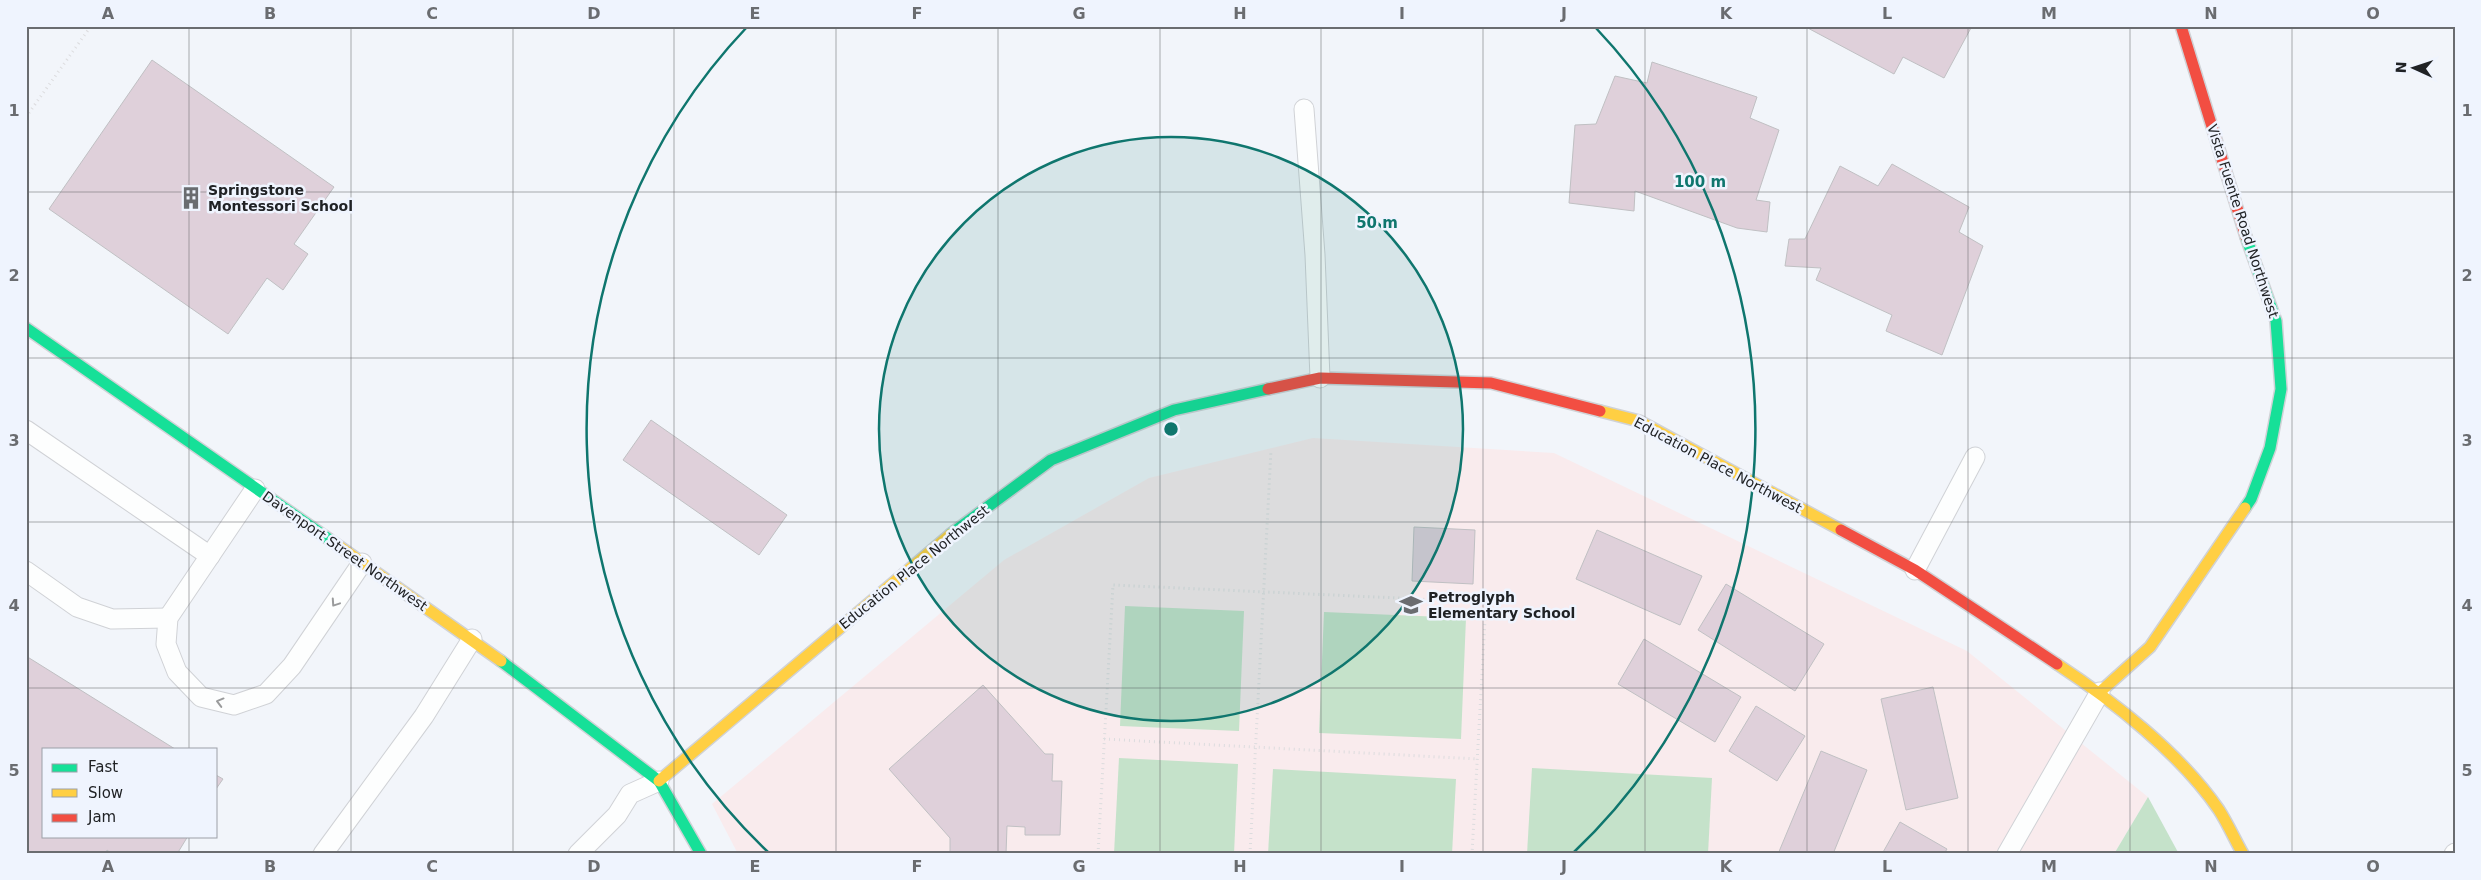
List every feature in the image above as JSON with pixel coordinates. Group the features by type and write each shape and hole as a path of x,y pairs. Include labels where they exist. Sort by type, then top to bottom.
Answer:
{"street":[{"name":"Vista Fuente Road Northwest","path":"2100,692 2150,647 2251,499 2270,448 2281,389 2276,321 2245,233 2181,26"},
{"name":"Davenport Street Northwest","path":"26,328 472,639 659,781"},
{"name":"Education Place Northwest","path":"659,781 949,535 1051,460 1174,410 1320,378 1492,383 1639,421 1915,570 2100,692 2173,756 2219,810 2243,854"},
{"path":"659,781 701,854"}],"lane":[{"path":"1304,109 1315,256 1320,378"},
{"path":"26,430 210,556"},
{"path":"1915,570 1974,457"},
{"path":"256,489 168,618 166,644 177,672 201,697 234,705 266,694 285,673 362,563"},
{"path":"26,571 77,607 112,619 168,618"},
{"path":"323,854 424,716 472,639"},
{"path":"2007,854 2100,692"},
{"path":"578,854 617,815 630,794 659,781"}],"path":[{"path":"26,117 90,26"},
{"path":"1250,854 1271,450"},
{"path":"1098,854 1113,585 1486,602 1472,854"},
{"path":"1104,739 1477,759"}],"shaded area":[{"name":"Petroglyph Elementary School","path":"1313,438 1554,453 1967,651 2148,797 2114,854 738,854 712,804 1004,560 1149,478"}],"green space":[{"path":"1125,606 1244,611 1239,731 1120,726"},
{"path":"1324,612 1466,618 1461,739 1319,733"},
{"path":"1119,758 1238,764 1234,854 1114,854"},
{"path":"1532,768 1712,778 1708,854 1527,854"},
{"path":"1273,769 1456,779 1452,854 1268,854"},
{"path":"2148,797 2179,854 2114,854"}],"building":[{"path":"1804,26 1972,26 1944,78 1903,57 1894,74"},
{"name":"Springstone Montessori School","path":"152,60 334,187 294,244 308,254 283,290 267,278 228,334 49,209"},
{"path":"1652,62 1757,97 1750,118 1779,130 1756,200 1770,202 1767,232 1737,228 1635,191 1634,211 1569,203 1575,125 1596,124 1615,76 1647,83"},
{"path":"1892,164 1969,207 1959,232 1983,246 1942,355 1886,331 1892,315 1816,280 1821,268 1785,266 1789,239 1805,239 1840,166 1878,186"},
{"path":"651,420 787,515 759,555 623,460"},
{"path":"1414,527 1475,530 1473,584 1412,581"},
{"path":"1597,530 1702,576 1680,625 1576,579"},
{"path":"1726,584 1824,644 1795,691 1698,630"},
{"path":"1644,639 1741,697 1715,742 1618,684"},
{"path":"26,656 173,748 42,748 42,838 187,838 177,854 112,854 107,850 105,854 26,854"},
{"path":"983,685 1045,754 1053,754 1052,781 1062,781 1060,835 1025,835 1025,827 1007,826 1006,854 950,854 950,838 889,769"},
{"path":"1933,687 1958,798 1906,810 1881,699"},
{"path":"1756,706 1805,736 1777,781 1729,751"},
{"path":"1821,751 1867,770 1833,854 1778,854"},
{"path":"218,776 223,779 218,786"},
{"path":"1900,822 1947,849 1944,854 1882,854"}],"traffic: fast":[{"path":"2245,508 2251,499 2270,448 2281,389 2276,321 2246,237"},
{"path":"26,328 333,542"},
{"path":"951,534 1051,460 1174,410 1268,389"},
{"path":"501,661 659,781 701,854"}],"traffic: slow":[{"path":"1600,411 1639,421 1841,530"},
{"path":"2100,692 2150,647 2245,508"},
{"path":"659,781 951,534"},
{"path":"333,542 501,661"},
{"path":"2057,664 2123,712 2186,769 2219,810 2243,854"}],"traffic: jam":[{"path":"2181,26 2246,237"},
{"path":"1268,389 1320,378 1491,383 1600,411"},
{"path":"1841,530 1915,570 2057,664"}],"place":[{"name":"Springstone Montessori School","path":"191,198"},
{"name":"Petroglyph Elementary School","path":"1411,605"}]}
